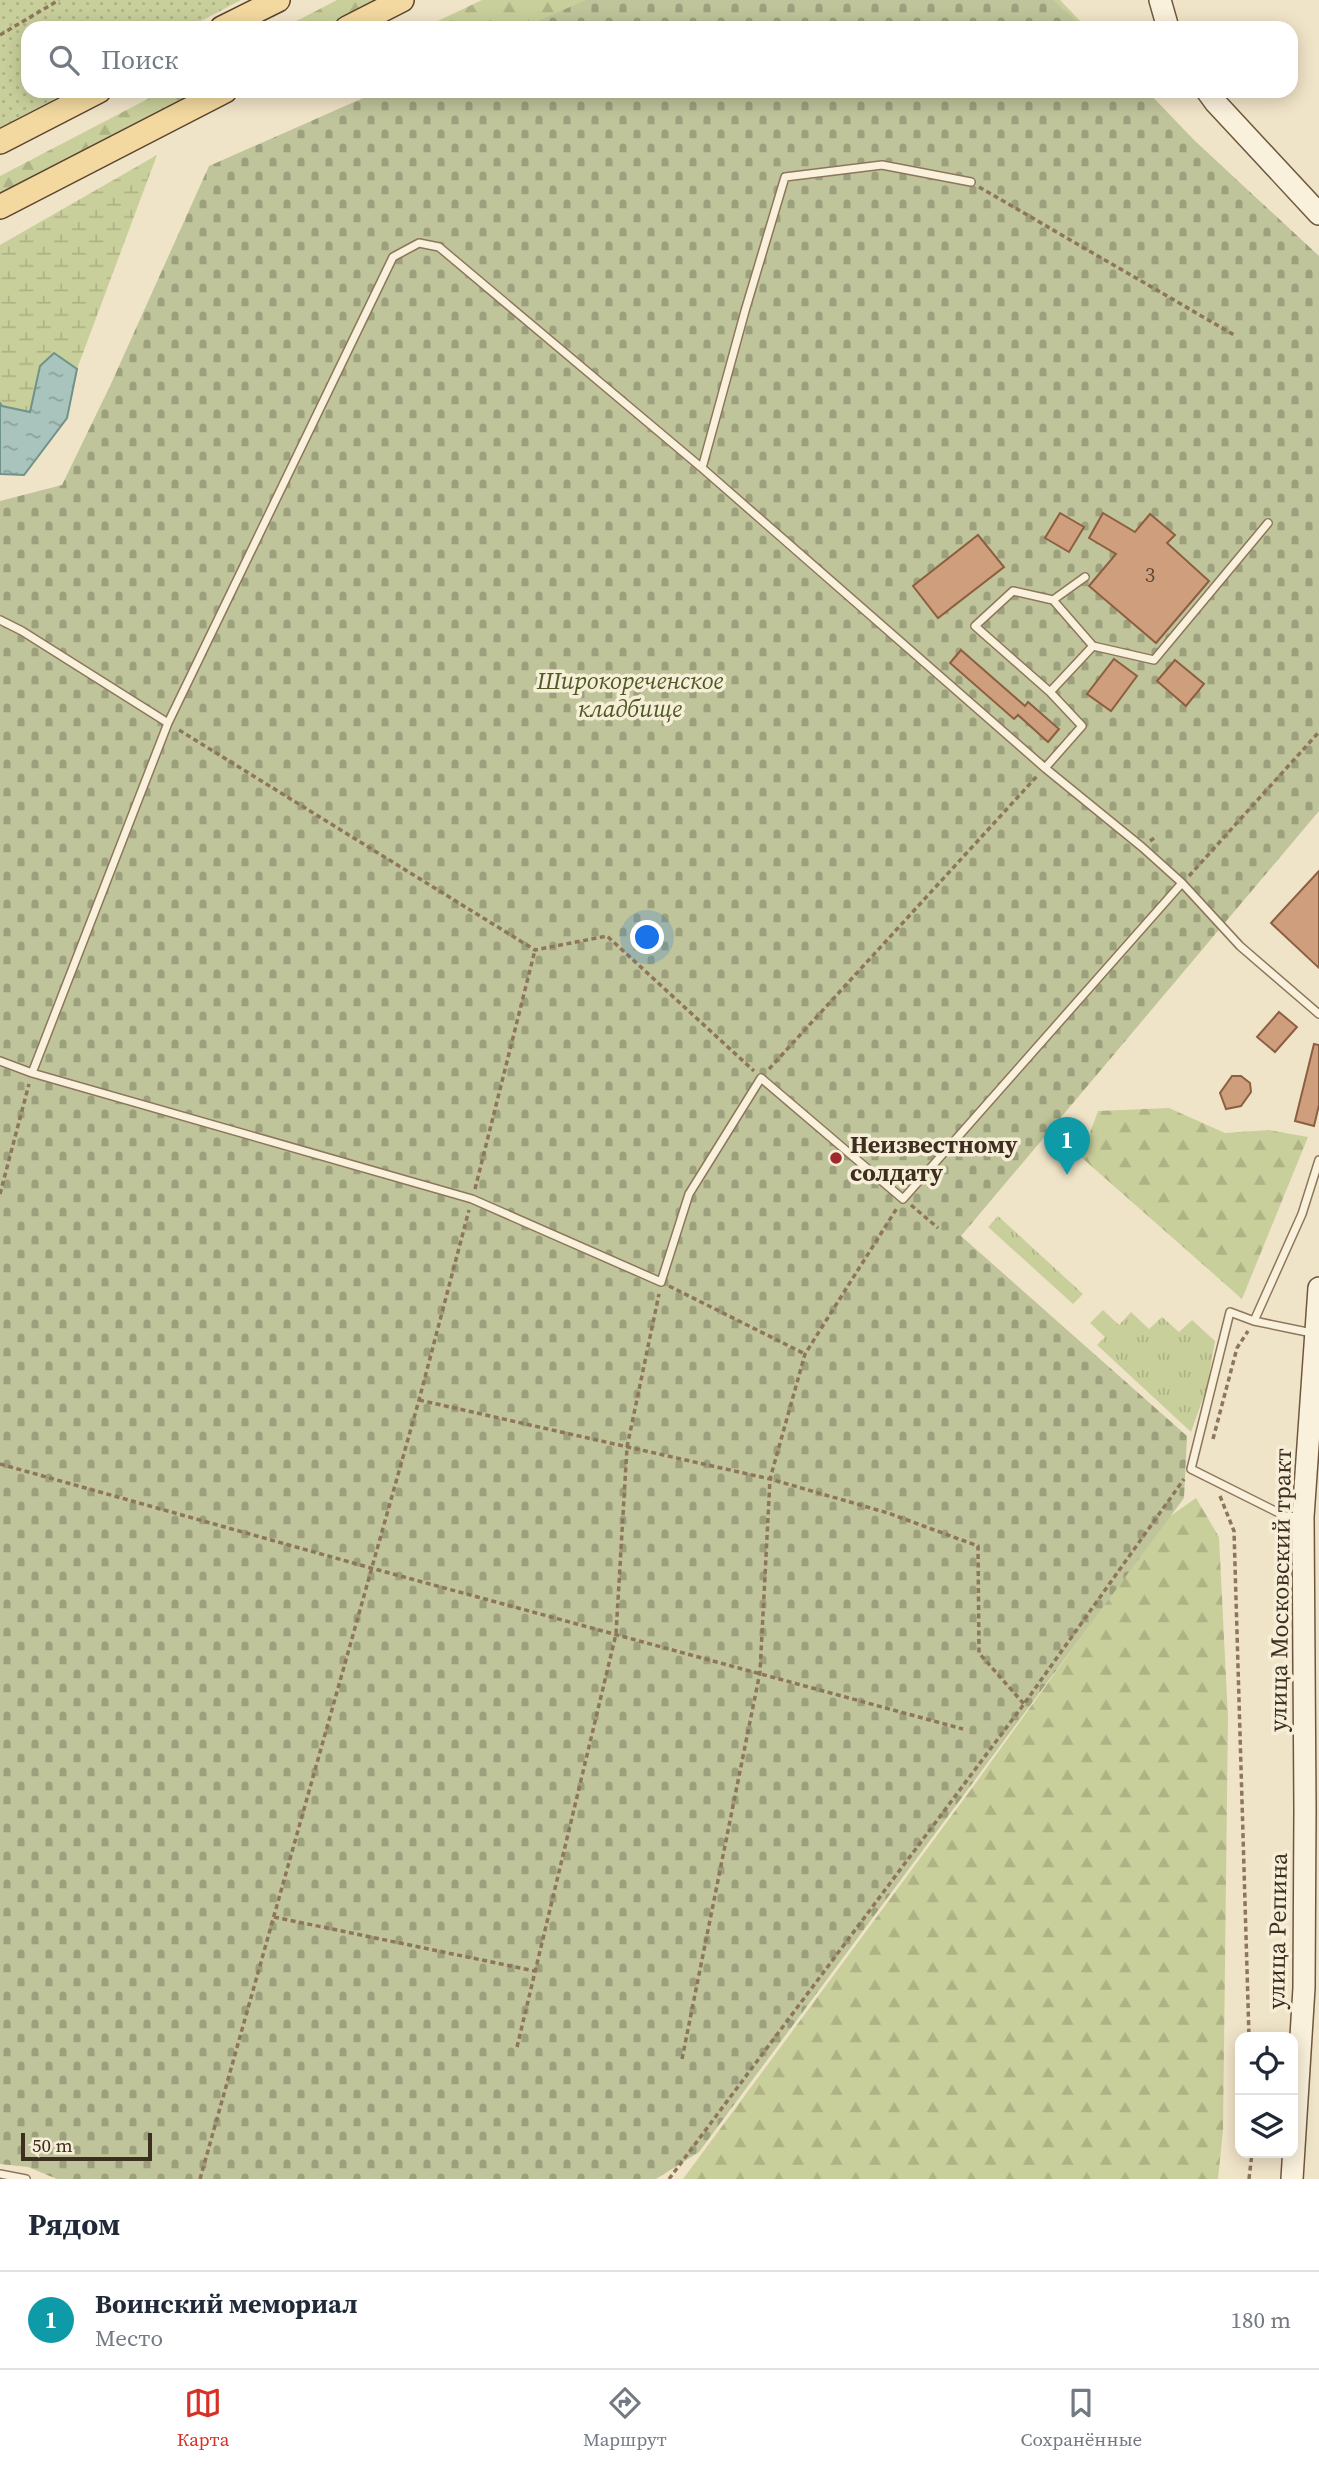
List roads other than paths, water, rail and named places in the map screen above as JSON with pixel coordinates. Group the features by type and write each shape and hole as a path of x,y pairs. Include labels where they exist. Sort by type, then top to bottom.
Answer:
{"main road":[{"path":"236,21 278,0"},
{"path":"361,21 402,0"},
{"path":"1160,0 1166,21"},
{"path":"0,142 85,98"},
{"path":"0,207 211,98"},
{"path":"1213,98 1319,214"},
{"name":"улица Московский тракт","path":"1305,1809 1303,1517 1319,1288"},
{"name":"улица Репина","path":"1292,2179 1308,1988 1305,1809"}],"lane":[{"path":"702,468 785,177 882,165 971,182"},
{"path":"32,1073 168,723 393,257 419,243 439,247 702,468 1045,768 1142,847 1182,883 1240,946 1319,1014"},
{"path":"1045,768 1082,726 1050,692 975,626 1013,591 1054,600 1093,646 1154,660 1268,523"},
{"path":"1054,600 1084,577"},
{"path":"0,620 22,631 168,723"},
{"path":"1050,692 1093,646"},
{"path":"0,1061 32,1073 472,1199 661,1282 689,1194 761,1078 903,1199 1182,883"},
{"path":"1254,1321 1302,1214 1319,1160"},
{"path":"1303,1517 1285,1517 1191,1469 1230,1312 1254,1321 1316,1333"},
{"path":"0,2174 26,2179"}],"water":[{"path":"54,353 77,369 67,418 24,475 0,474 0,403 2,406 30,412 40,366"}],"place":[{"name":"Неизвестному солдату","path":"836,1158"},
{"name":"Воинский мемориал","path":"1067,1175"}],"park label":[{"name":"Широкореченское кладбище","path":"630,694"}]}
